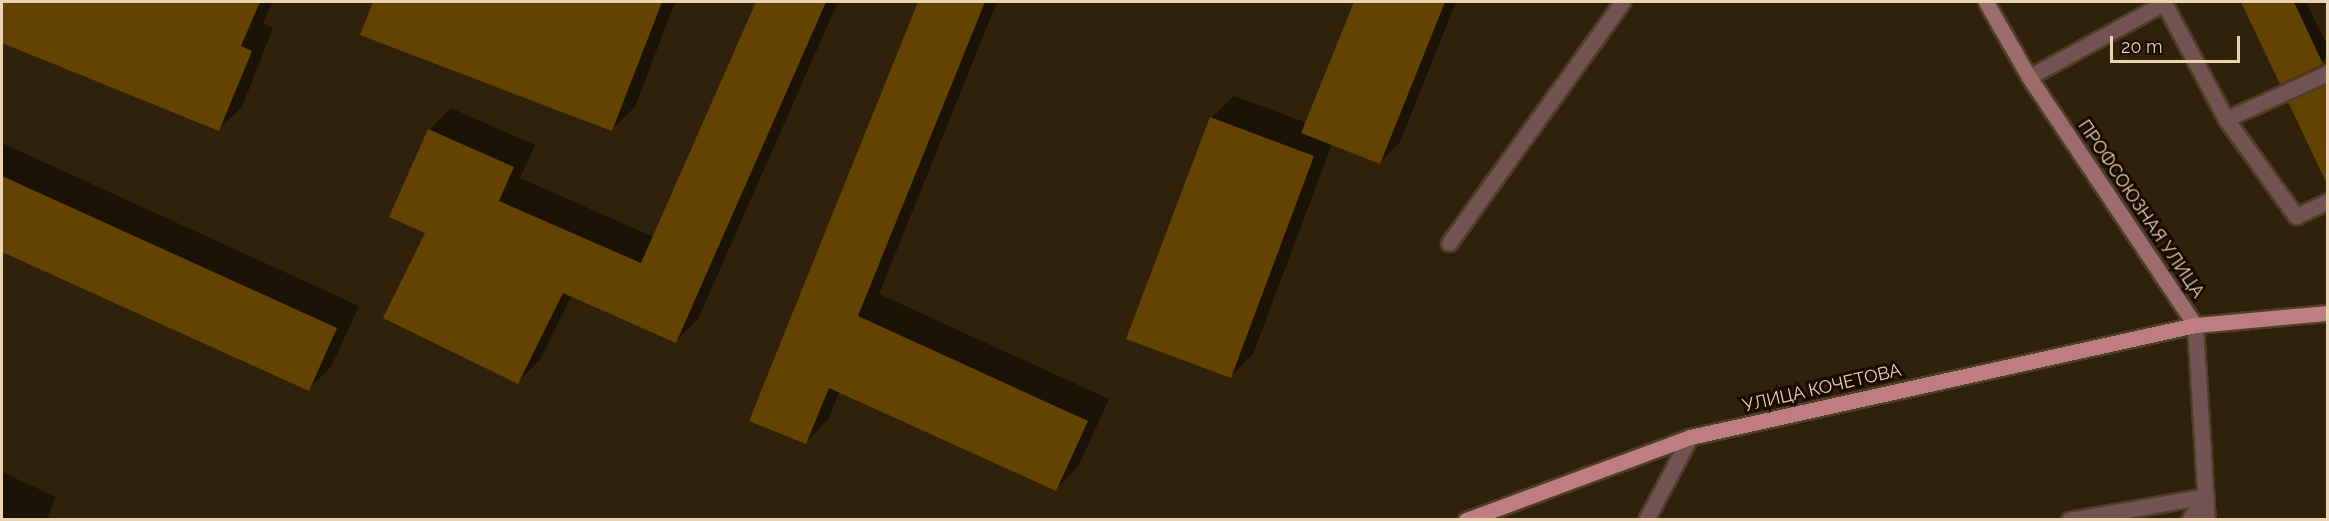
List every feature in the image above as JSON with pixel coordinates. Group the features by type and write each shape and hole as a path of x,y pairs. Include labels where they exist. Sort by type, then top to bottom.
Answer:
{"main road":[{"name":"ПРОФСОЮЗНАЯ УЛИЦА","path":"1986,2 2029,77 2195,325 2328,313"},
{"name":"УЛИЦА КОЧЕТОВА","path":"1466,519 1690,437 2195,325"}],"street":[{"path":"1449,243 1622,2"},
{"path":"2029,77 2164,3 2226,119 2296,216 2328,201"},
{"path":"2226,119 2328,73"},
{"path":"2195,325 2207,519"},
{"path":"1646,519 1690,437"},
{"path":"2068,519 2206,496"},
{"path":"2189,519 2206,496"}],"building":[{"path":"2,2 260,2 241,46 252,51 219,131 2,43"},
{"path":"373,2 662,2 612,131 360,35"},
{"path":"756,2 826,2 676,343 563,293 518,384 383,318 425,233 389,217 428,129 514,167 499,201 641,263"},
{"path":"918,2 985,2 858,316 1088,421 1056,491 829,388 806,444 749,421"},
{"path":"1354,2 1445,2 1380,164 1301,133"},
{"path":"2241,2 2294,2 2323,64 2280,84"},
{"path":"2328,84 2328,186 2288,102"},
{"path":"1210,117 1314,156 1231,378 1126,339"},
{"path":"2,176 337,328 309,391 2,252"}]}
